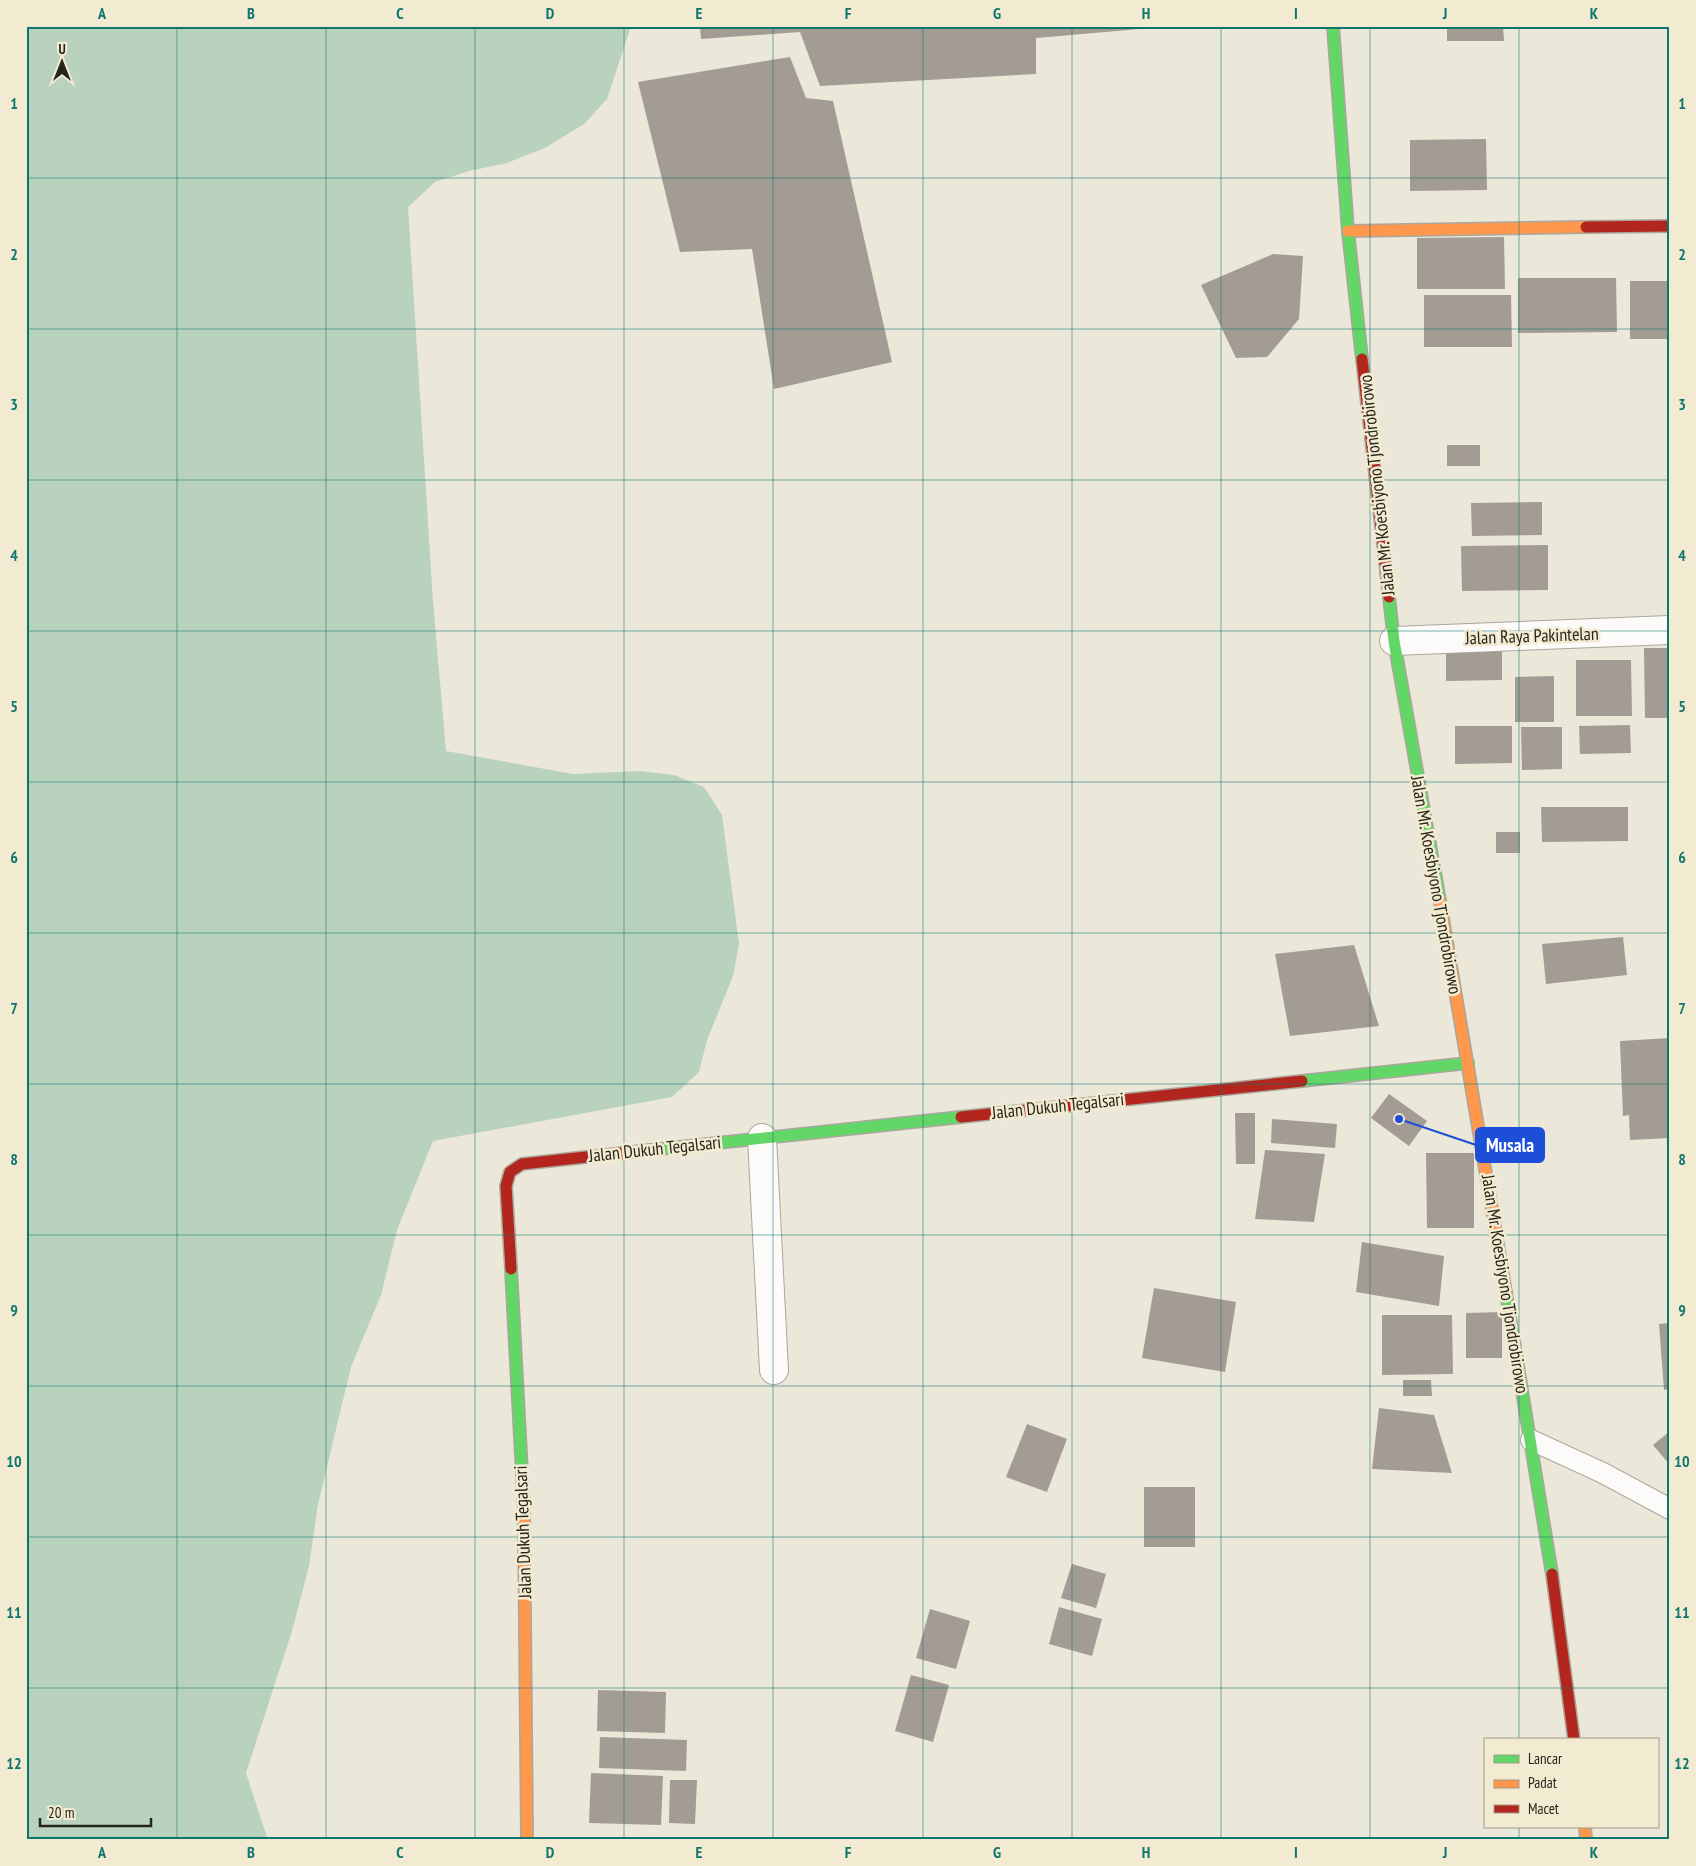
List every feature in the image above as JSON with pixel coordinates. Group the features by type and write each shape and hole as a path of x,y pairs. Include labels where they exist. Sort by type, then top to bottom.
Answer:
{"street":[{"name":"Jalan Mr. Koesbiyono Tjondrobirowo","path":"1333,26 1348,231 1394,641 1468,1062 1550,1552 1574,1738"},
{"path":"1348,231 1670,226"},
{"name":"Jalan Raya Pakintelan","path":"1394,641 1670,630"},
{"name":"Jalan Dukuh Tegalsari","path":"527,1840 525,1523 507,1178 515,1167 522,1164 1468,1062"},
{"path":"762,1138 774,1370"}],"lane":[{"path":"1530,1440 1603,1473 1670,1509"}],"green space":[{"path":"26,26 631,26 607,99 584,124 545,148 507,163 469,171 435,182 408,207 433,602 446,751 573,774 639,771 674,775 704,787 722,815 739,944 733,976 707,1040 699,1072 672,1097 433,1141 397,1230 381,1295 351,1367 318,1504 309,1566 292,1631 246,1773 268,1840 26,1840"}],"building":[{"path":"700,26 1151,26 1151,28 1036,38 1036,74 820,86 800,32 701,39"},
{"path":"1447,26 1503,26 1504,41 1447,41"},
{"path":"790,57 806,98 833,101 892,362 774,389 752,249 680,252 638,82"},
{"path":"1486,139 1487,190 1410,191 1410,140"},
{"path":"1504,237 1505,289 1417,289 1417,238"},
{"path":"1273,254 1303,256 1299,319 1267,357 1236,358 1201,285"},
{"path":"1518,278 1616,278 1617,332 1518,333"},
{"path":"1630,281 1669,281 1670,339 1630,339"},
{"path":"1424,295 1511,295 1512,347 1424,347"},
{"path":"1447,445 1480,445 1480,466 1447,466"},
{"path":"1542,502 1542,535 1472,536 1471,503"},
{"path":"1548,545 1548,590 1462,591 1461,546"},
{"path":"1502,645 1502,680 1446,681 1446,646"},
{"path":"1644,648 1670,648 1670,718 1645,718"},
{"path":"1576,660 1631,660 1632,716 1576,716"},
{"path":"1554,676 1554,722 1515,722 1515,677"},
{"path":"1630,725 1631,753 1580,754 1579,726"},
{"path":"1455,726 1512,726 1512,763 1455,764"},
{"path":"1521,727 1562,727 1562,769 1522,770"},
{"path":"1541,807 1628,807 1628,841 1542,842"},
{"path":"1496,832 1520,832 1520,853 1496,853"},
{"path":"1623,937 1627,975 1546,984 1542,944"},
{"path":"1354,945 1379,1026 1290,1036 1275,954"},
{"path":"1670,1038 1670,1138 1630,1140 1629,1115 1623,1116 1620,1041"},
{"path":"1389,1094 1427,1121 1409,1146 1371,1118"},
{"path":"1235,1113 1255,1113 1255,1164 1236,1164"},
{"path":"1272,1119 1337,1124 1335,1148 1271,1143"},
{"path":"1265,1150 1325,1154 1314,1222 1255,1219"},
{"path":"1426,1153 1474,1153 1474,1228 1427,1228"},
{"path":"1362,1242 1444,1256 1439,1306 1356,1292"},
{"path":"1154,1288 1236,1302 1225,1372 1142,1358"},
{"path":"1502,1312 1502,1358 1466,1358 1466,1313"},
{"path":"1382,1315 1452,1315 1453,1374 1382,1375"},
{"path":"1670,1323 1670,1389 1664,1390 1659,1324"},
{"path":"1403,1380 1431,1380 1432,1396 1403,1396"},
{"path":"1379,1408 1434,1415 1452,1473 1372,1469"},
{"path":"1027,1424 1067,1439 1047,1492 1006,1477"},
{"path":"1670,1431 1670,1465 1653,1445"},
{"path":"1144,1487 1195,1487 1195,1547 1144,1547"},
{"path":"1072,1564 1106,1574 1096,1608 1061,1598"},
{"path":"1059,1607 1102,1619 1092,1656 1049,1644"},
{"path":"930,1609 970,1621 956,1669 916,1658"},
{"path":"911,1675 949,1685 933,1742 895,1731"},
{"path":"598,1690 666,1692 665,1733 597,1731"},
{"path":"600,1737 687,1740 686,1771 599,1768"},
{"path":"591,1773 663,1776 661,1825 589,1823"},
{"path":"670,1780 697,1780 695,1824 669,1823"}],"traffic: fast":[{"path":"1333,26 1348,231 1362,359"},
{"path":"1389,597 1394,641 1440,901"},
{"path":"1302,1081 1468,1063"},
{"path":"623,1153 961,1117"},
{"path":"511,1269 524,1511"},
{"path":"1506,1293 1552,1574"}],"traffic: slow":[{"path":"1348,231 1586,227"},
{"path":"1440,901 1506,1293"},
{"path":"524,1511 527,1840"},
{"path":"1585,1828 1586,1840"}],"traffic: jam":[{"path":"1586,227 1670,226"},
{"path":"1362,359 1389,597"},
{"path":"961,1117 1302,1081"},
{"path":"511,1269 506,1186 510,1172 522,1164 623,1153"},
{"path":"1552,1574 1574,1738"}],"place":[{"name":"Musala","path":"1399,1119"}]}
